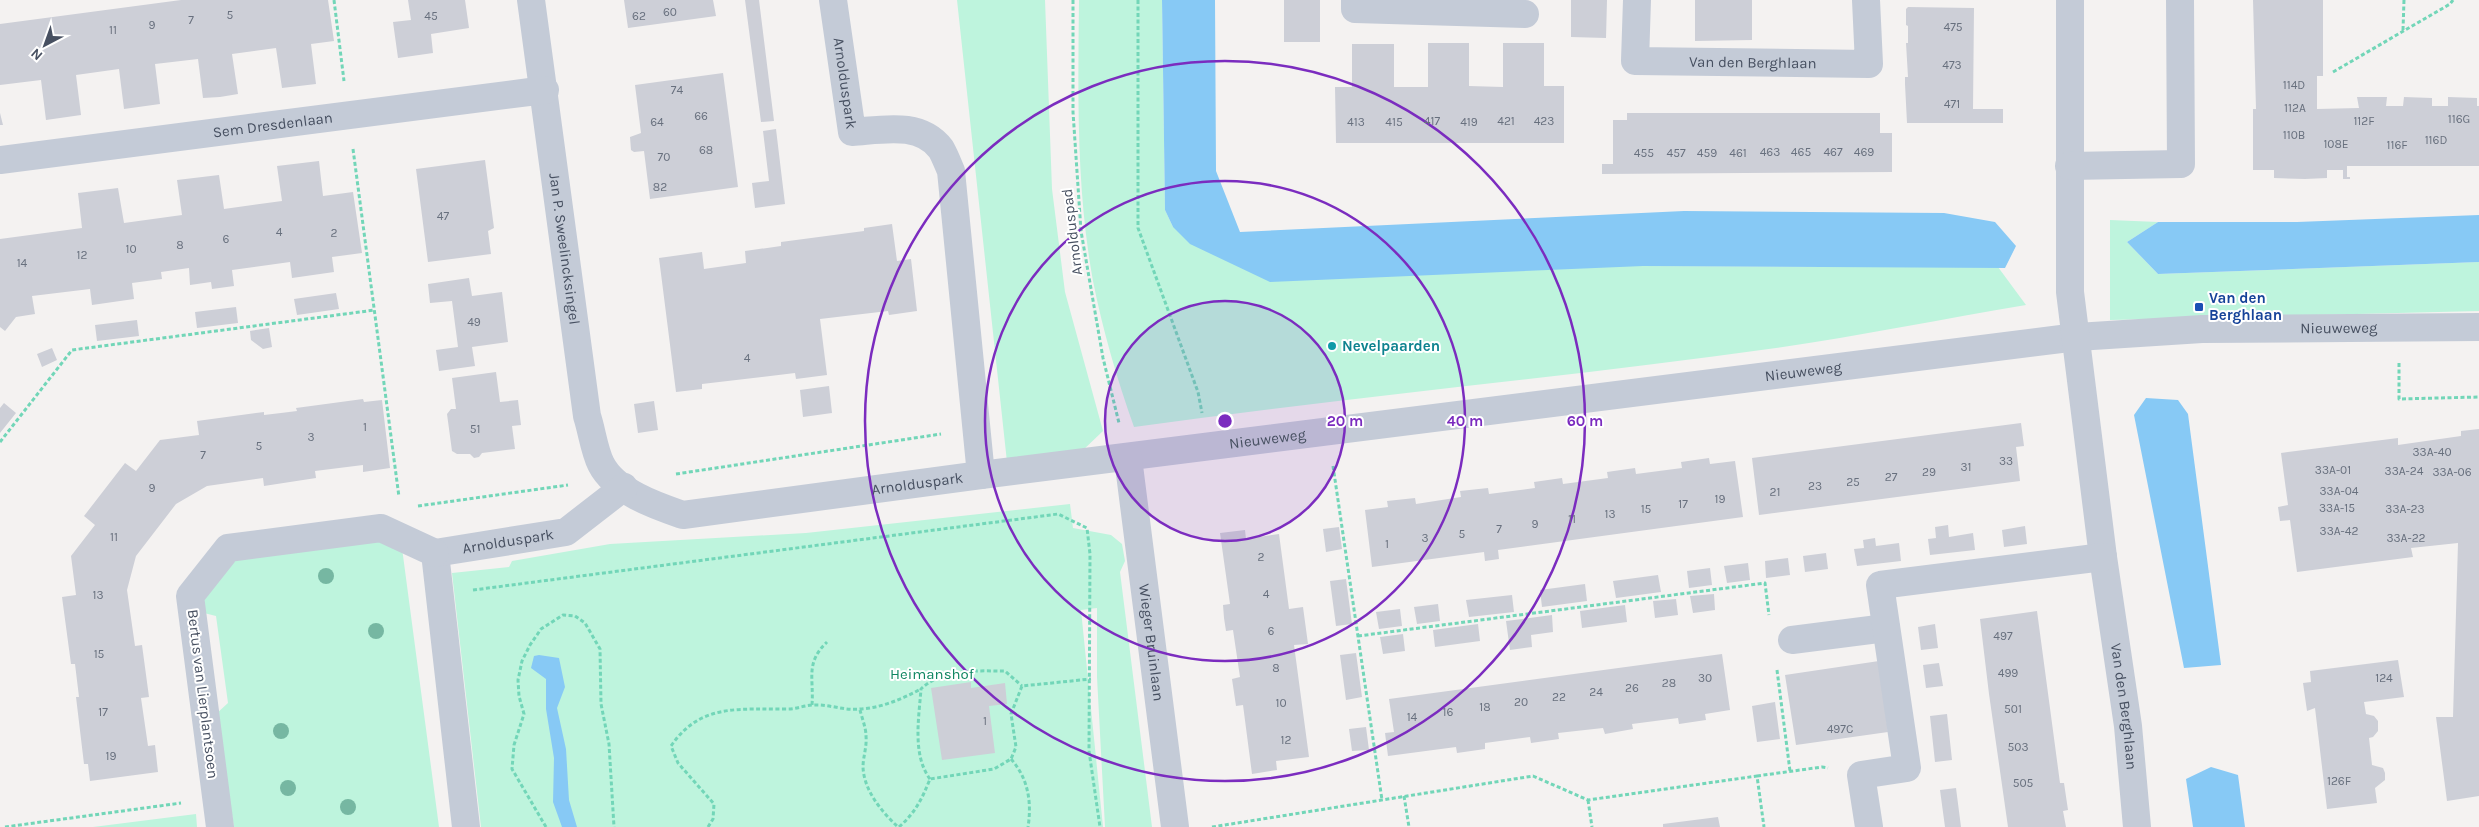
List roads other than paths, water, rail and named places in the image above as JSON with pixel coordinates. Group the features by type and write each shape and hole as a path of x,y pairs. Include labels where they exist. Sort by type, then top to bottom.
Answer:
{"street":[{"name":"Jan P. Sweelincksingel","path":"531,0 545,90 587,416 602,466 619,483"},
{"name":"Arnolduspark","path":"833,0 852,132 911,129 926,136 940,148 952,170 981,475"},
{"path":"1355,0 1355,9 1441,6 1524,14"},
{"name":"Van den Berghlaan","path":"1637,0 1635,61 1869,64 1866,0"},
{"name":"Van den Berghlaan","path":"2070,0 2070,292 2102,557 2128,726 2137,827"},
{"path":"2069,166 2181,164 2180,0"},
{"name":"Sem Dresdenlaan","path":"0,160 545,90"},
{"name":"Nieuweweg","path":"1128,458 2076,337 2202,329 2479,327"},
{"name":"Arnolduspark","path":"434,553 566,532 619,483 642,501 683,515 981,475 1128,458"},
{"name":"Wieger Bruinlaan","path":"1128,458 1175,827"},
{"name":"Bertus van Lierplantsoen","path":"220,827 190,596 228,548 380,528 434,553"},
{"path":"434,553 466,827"},
{"path":"1869,827 1861,775 1907,768 1880,585 2102,557"},
{"path":"1792,640 1886,628"}],"water":[{"path":"1162,0 1215,0 1216,171 1240,232 1684,211 1944,213 1995,222 2016,246 2005,268 1643,266 1270,282 1190,244 1173,227 1165,210"},
{"path":"2479,215 2479,262 2158,274 2127,242 2158,222 2297,222"},
{"path":"2146,398 2178,400 2188,414 2221,665 2184,668 2134,415"},
{"path":"534,656 559,658 565,687 557,708 566,749 569,800 577,827 562,827 553,802 554,758 546,709 546,679 531,668"},
{"path":"2211,767 2238,775 2245,827 2193,827 2186,779"}],"place":[{"name":"Van den Berghlaan","path":"2199,307"},
{"name":"Nevelpaarden","path":"1332,346"}],"park label":[{"name":"Heimanshof","path":"932,674"}]}
